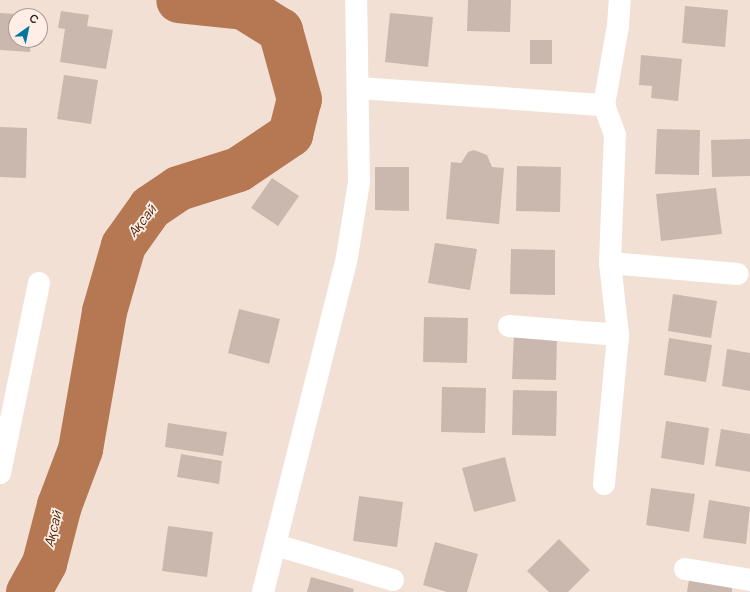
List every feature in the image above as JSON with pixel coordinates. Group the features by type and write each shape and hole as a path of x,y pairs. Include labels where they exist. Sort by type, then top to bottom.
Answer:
{"street":[{"path":"263,592 348,257 359,182 359,88 356,0"},
{"path":"604,484 618,335 610,263 615,135 604,105 618,26 620,0"},
{"path":"359,88 604,105"},
{"path":"610,263 738,274"},
{"path":"0,472 39,283"},
{"path":"508,326 618,335"},
{"path":"276,545 393,580"},
{"path":"685,569 750,580"}],"building":[{"path":"468,0 511,0 510,32 467,31"},
{"path":"685,6 728,10 725,47 682,43"},
{"path":"61,11 89,15 87,26 113,30 106,69 60,62 65,29 58,28"},
{"path":"0,13 8,14 8,48 30,48 30,52 0,50"},
{"path":"390,13 433,17 428,67 385,62"},
{"path":"530,40 552,40 552,64 530,64"},
{"path":"641,55 682,59 678,101 651,98 652,86 639,85"},
{"path":"64,75 98,80 91,124 57,119"},
{"path":"0,127 27,128 26,178 0,177"},
{"path":"657,129 700,130 699,175 655,174"},
{"path":"750,139 750,176 712,177 711,140"},
{"path":"474,150 487,155 492,167 504,168 499,224 446,219 451,162 461,163 468,152"},
{"path":"517,166 561,167 560,212 516,211"},
{"path":"375,167 409,167 409,211 375,210"},
{"path":"272,178 299,196 278,226 251,208"},
{"path":"716,188 722,234 661,241 656,194"},
{"path":"435,243 477,249 470,290 428,283"},
{"path":"511,249 555,250 555,295 510,294"},
{"path":"673,294 717,301 711,338 668,331"},
{"path":"239,309 280,319 269,364 228,353"},
{"path":"424,317 468,318 467,363 423,362"},
{"path":"514,334 557,335 556,380 512,379"},
{"path":"669,338 712,345 706,382 664,375"},
{"path":"727,349 750,353 750,391 722,386"},
{"path":"442,387 486,388 485,433 441,432"},
{"path":"513,390 557,391 556,436 512,435"},
{"path":"666,421 709,428 704,465 661,458"},
{"path":"168,423 227,432 223,456 165,447"},
{"path":"721,429 750,434 750,472 715,466"},
{"path":"181,454 222,461 219,484 177,477"},
{"path":"505,457 516,501 474,512 462,468"},
{"path":"651,488 695,494 689,532 646,525"},
{"path":"359,496 403,502 397,547 353,541"},
{"path":"709,500 750,507 746,544 703,538"},
{"path":"168,526 213,532 207,577 162,571"},
{"path":"559,539 590,570 568,592 549,592 527,571"},
{"path":"435,542 478,554 467,592 447,592 423,585"},
{"path":"311,577 354,589 353,592 307,592"},
{"path":"689,580 732,587 732,592 687,592"}],"waterway":[{"name":"Ақсай","path":"28,592 44,563 59,505 80,449 104,311 123,245 150,207 178,188 238,169 290,134 299,99 280,30 243,7 178,0"}]}
